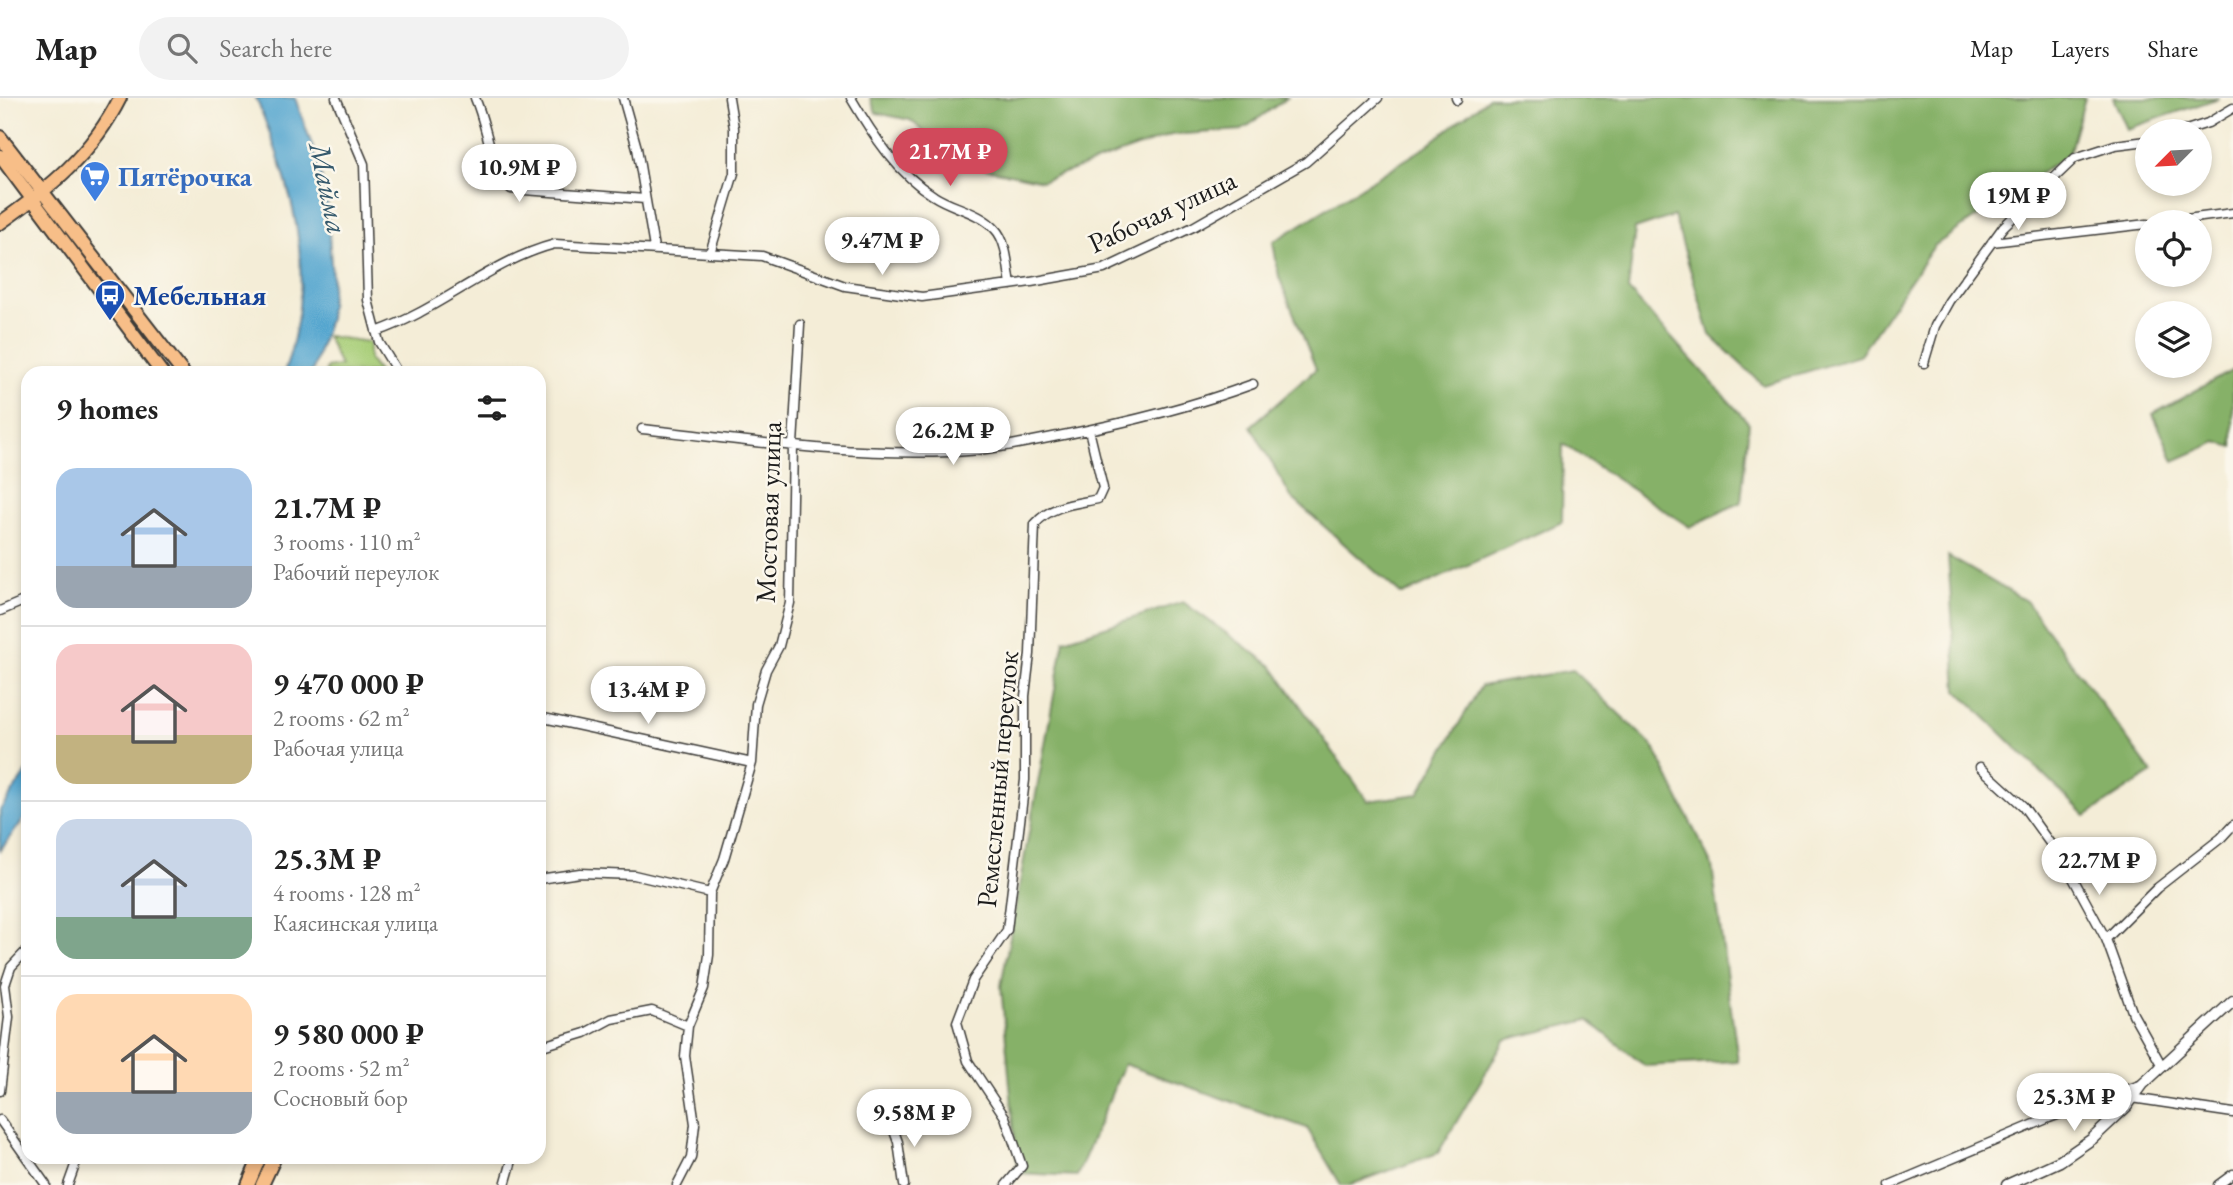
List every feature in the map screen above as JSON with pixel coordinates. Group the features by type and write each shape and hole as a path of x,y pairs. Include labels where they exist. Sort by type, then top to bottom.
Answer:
{"main road":[{"path":"0,214 36,192 92,136 114,98"},
{"path":"0,223 95,142 120,98"},
{"path":"0,137 157,366"},
{"path":"0,156 36,192 177,366"},
{"path":"248,1185 257,1164"},
{"path":"262,1185 272,1164"}],"street":[{"path":"336,98 364,164 368,300 379,342 394,366"},
{"path":"475,98 482,115 485,141 498,173 511,189 645,199"},
{"path":"623,98 654,248"},
{"path":"710,253 734,173 734,128 729,98"},
{"path":"851,98 869,129 904,171 931,195 996,229 1002,242 1011,285"},
{"name":"Рабочая улица","path":"376,332 405,321 524,252 555,244 762,256 845,286 922,297 1104,269 1193,227 1306,162 1378,98"},
{"path":"2212,121 2233,108"},
{"path":"1924,363 1935,326 1970,268 2003,227 2075,158 2115,145 2135,142"},
{"path":"2212,216 2233,213"},
{"path":"1992,242 2135,225"},
{"name":"Мостовая улица","path":"677,1185 691,1158 695,1124 685,1056 688,1026 704,988 709,955 710,893 724,859 752,763 757,704 766,670 779,646 790,603 793,445 800,324"},
{"path":"642,429 848,451 949,453 994,449 1090,430 1219,397 1253,384"},
{"name":"Ремесленный переулок","path":"1006,1185 1022,1166 1015,1139 1005,1117 968,1061 957,1022 973,979 1007,930 1026,780 1025,696 1031,641 1035,524 1044,513 1056,508 1098,499 1103,488 1090,430"},
{"path":"0,611 21,602"},
{"path":"546,719 752,763"},
{"path":"1980,767 2022,806 2067,867 2106,939 2133,1014 2162,1066"},
{"path":"2106,939 2158,888 2221,838 2233,825"},
{"path":"546,878 580,873 634,875 710,893"},
{"path":"0,1091 9,1017 5,985 10,967 21,956"},
{"path":"2007,1185 2060,1161 2092,1139 2143,1084 2233,1001"},
{"path":"546,1045 585,1032 611,1019 652,1011 688,1026"},
{"path":"1890,1185 2049,1118 2143,1084"},
{"path":"2132,1098 2233,1113"},
{"path":"0,1120 21,1150"},
{"path":"890,1120 898,1142 904,1185"},
{"path":"31,1164 46,1185"},
{"path":"68,1185 76,1164"},
{"path":"505,1185 511,1164"},
{"path":"2218,1185 2233,1174"}],"green space":[{"path":"870,98 1287,98 1242,130 1171,135 1042,181 963,164 910,120 876,113"},
{"path":"1489,98 2085,98 2069,154 1934,246 1859,356 1763,385 1710,335 1674,216 1635,229 1628,290 1749,423 1741,502 1690,527 1563,444 1562,522 1402,595 1291,497 1251,426 1316,369 1279,277 1273,242 1421,150"},
{"path":"2113,98 2219,98 2157,119 2135,119 2135,126 2127,129"},
{"path":"327,336 369,342 369,360 374,366 340,366"},
{"path":"2233,370 2233,447 2217,442 2174,461 2153,414"},
{"path":"1948,556 2026,601 2152,773 2086,816 1957,690"},
{"path":"1183,602 1272,666 1368,801 1418,794 1481,686 1573,670 1653,746 1712,866 1738,1061 1645,1066 1588,1020 1505,1040 1438,1153 1350,1185 1341,1185 1307,1128 1124,1064 1077,1176 1018,1173 1001,986 1064,640"}],"water":[{"name":"Майма","path":"256,98 295,98 317,159 327,202 332,278 329,319 314,366 286,366 300,301 301,266 291,200"},
{"path":"21,780 21,823 0,850 0,810"}],"place":[{"name":"Пятёрочка","path":"95,203"},
{"name":"Мебельная","path":"110,322"}]}
